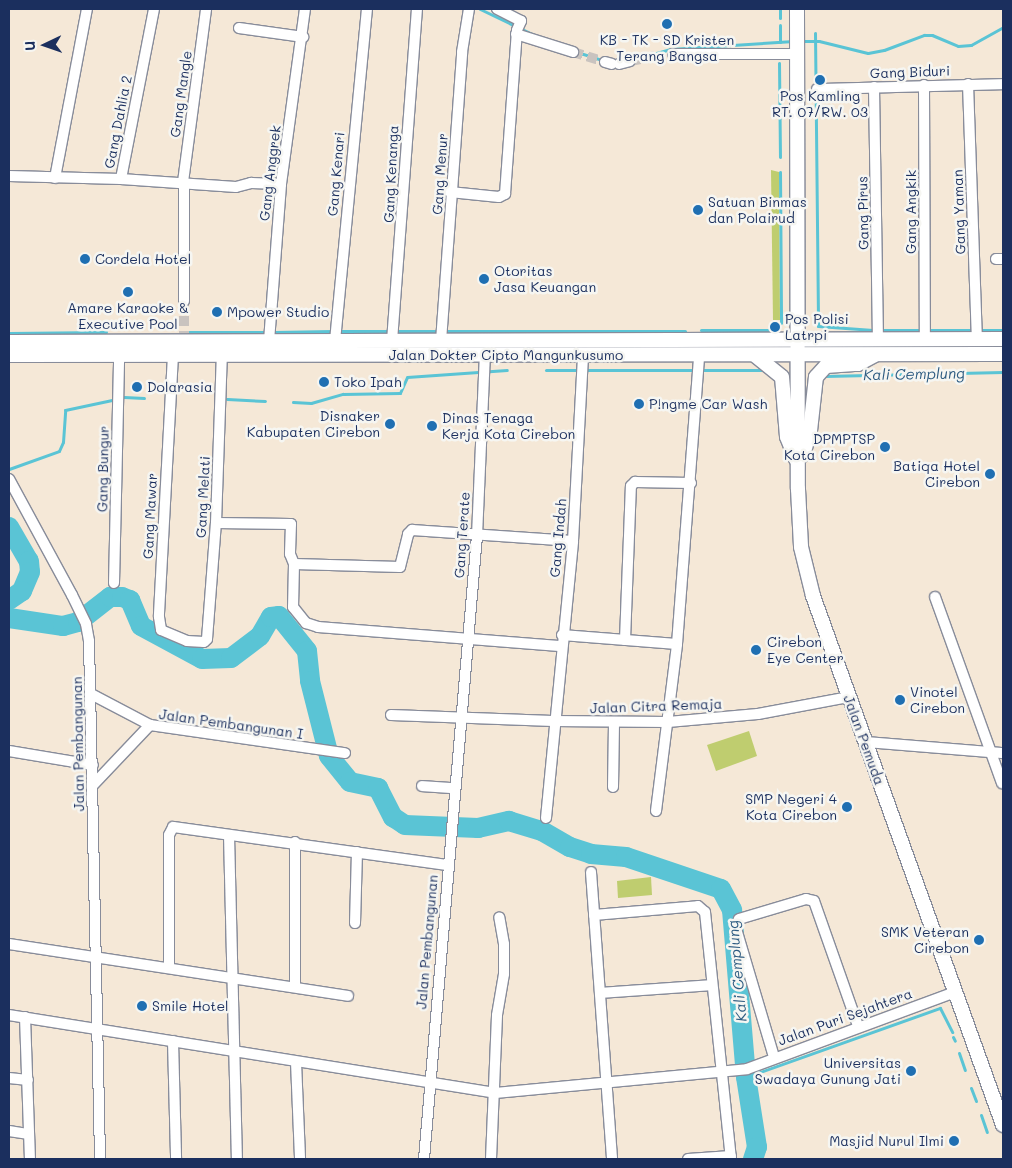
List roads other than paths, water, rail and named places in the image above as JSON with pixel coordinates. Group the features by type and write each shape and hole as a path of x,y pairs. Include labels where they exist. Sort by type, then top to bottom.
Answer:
{"main road":[{"name":"Jalan Pemuda","path":"797,9 798,53 811,89 799,340 798,465 801,547 805,569 865,742 1003,1125"},
{"name":"Jalan Dokter Cipto Mangunkusumo","path":"9,342 184,337 252,348 485,365 582,364 799,355 1003,354"},
{"name":"Jalan Dokter Cipto Mangunkusumo","path":"9,355 222,355 252,348 269,341 1003,339"},
{"path":"798,465 810,431 814,381 825,367 858,364 877,354"},
{"path":"758,358 778,371 785,386 787,437 798,465"}],"street":[{"path":"55,178 87,9"},
{"name":"Gang Dahlia 2","path":"154,9 121,179 236,187 251,183 281,184"},
{"name":"Gang Mangle","path":"184,301 183,182 206,9"},
{"name":"Gang Anggrek","path":"269,341 281,184 305,9"},
{"name":"Gang Kenari","path":"336,341 366,9"},
{"name":"Gang Kenanga","path":"392,341 417,9"},
{"name":"Gang Menur","path":"441,341 448,272 450,192 462,52 469,9"},
{"path":"498,9 518,28 573,52"},
{"path":"239,28 302,37"},
{"path":"450,192 499,197 505,194 518,28"},
{"path":"673,54 798,53"},
{"path":"612,63 630,61"},
{"name":"Gang Yaman","path":"968,84 976,339"},
{"name":"Gang Biduri","path":"811,89 1003,84"},
{"name":"Gang Angkik","path":"924,86 925,339"},
{"name":"Gang Pirus","path":"874,87 878,340"},
{"path":"9,176 121,179"},
{"name":"Gang Bungur","path":"114,583 119,355"},
{"name":"Gang Mawar","path":"172,355 159,617 162,631 189,641 207,640"},
{"name":"Gang Melati","path":"207,640 216,523 222,355"},
{"path":"656,811 677,644 691,483 699,359"},
{"name":"Gang Indah","path":"546,818 553,721 573,541 582,364"},
{"name":"Gang Terate","path":"462,716 477,536 485,365"},
{"name":"Jalan Pembangunan","path":"9,479 86,624 91,694 93,765 100,1159"},
{"path":"625,640 631,486 636,482 691,483"},
{"path":"216,523 290,524 290,554 294,564 293,607 306,623 467,640 562,646"},
{"path":"294,564 400,567 409,531 573,541"},
{"path":"935,597 1002,783"},
{"path":"562,635 677,644"},
{"name":"Jalan Pembangunan I","path":"91,694 150,725 345,753"},
{"name":"Jalan Citra Remaja","path":"391,715 462,716 553,721 668,722 758,714 849,697"},
{"name":"Jalan Pembangunan","path":"424,1159 453,788 462,716"},
{"path":"613,786 614,722"},
{"path":"93,784 150,725"},
{"path":"865,742 1003,752"},
{"path":"9,751 93,765"},
{"path":"422,786 453,788"},
{"path":"169,968 169,832 175,827 295,842 448,865"},
{"path":"230,835 237,1159"},
{"path":"295,842 295,987"},
{"path":"355,923 357,852"},
{"path":"591,872 612,1159"},
{"path":"774,1057 736,929 739,919 806,899 814,900 858,1026"},
{"path":"594,915 703,908 712,985 728,1073 731,1158 688,1159"},
{"path":"491,1159 497,1015 504,974 504,944 499,917"},
{"path":"9,944 348,996"},
{"path":"601,993 712,985"},
{"name":"Jalan Puri Sejahtera","path":"495,1093 608,1085 728,1073 747,1069 774,1057 955,992"},
{"path":"9,1014 173,1041 234,1054 429,1081 495,1093"},
{"path":"25,1017 30,1159"},
{"path":"173,1041 176,1159"},
{"path":"296,1062 300,1159"},
{"path":"9,1078 28,1080"},
{"path":"9,1131 29,1134"}],"waterway":[{"path":"480,9 536,36"},
{"path":"780,9 780,18"},
{"path":"780,25 780,42"},
{"path":"800,41 819,41 868,53 884,50 924,35 932,35 958,46 971,45 1003,27"},
{"path":"815,33 818,326 873,330"},
{"path":"632,60 670,49 794,41"},
{"path":"574,51 604,61"},
{"path":"779,63 780,157"},
{"path":"780,172 781,323"},
{"path":"701,330 770,330"},
{"path":"881,330 922,330"},
{"path":"928,330 974,330"},
{"path":"980,330 1003,330"},
{"path":"274,332 333,331"},
{"path":"341,331 389,331"},
{"path":"396,331 439,331"},
{"path":"445,331 685,331"},
{"path":"9,333 106,332"},
{"path":"189,332 267,332"},
{"path":"293,402 311,403 343,394 400,393 407,377 507,370"},
{"path":"546,370 761,370"},
{"name":"Kali Cemplung","path":"825,376 1003,372"},
{"path":"124,397 144,398"},
{"path":"227,399 265,401"},
{"name":"Kali Cemplung","path":"9,469 59,451 63,442 65,410 112,400"},
{"name":"Kali Cemplung","path":"9,527 29,561 30,572 22,591 9,600"},
{"name":"Kali Cemplung","path":"9,618 63,626 78,622 110,597 122,597 130,600 141,626 202,659 231,658 260,636 271,617 279,616 307,651 310,681 329,756 350,782 378,788 393,817 405,825 478,828 509,821 542,831 570,847 591,854 626,857 721,889 732,910 746,1077 757,1147 753,1159"},
{"path":"746,1077 940,1008 952,1032"},
{"path":"953,1037 955,1041"},
{"path":"959,1053 965,1070"},
{"path":"971,1088 976,1101"},
{"path":"981,1115 987,1132"}],"tunnel":[{"path":"573,52 605,62"},
{"path":"630,61 655,56"},
{"path":"184,301 184,333"}],"place":[{"name":"KB - TK - SD Kristen Terang Bangsa","path":"667,24"},
{"name":"Pos Kamling RT. 07/RW. 03","path":"820,80"},
{"name":"Satuan Binmas dan Polairud","path":"698,210"},
{"name":"Cordela Hotel","path":"85,259"},
{"name":"Otoritas Jasa Keuangan","path":"484,279"},
{"name":"Amare Karaoke & Executive Pool","path":"128,292"},
{"name":"Mpower Studio","path":"217,312"},
{"name":"Pos Polisi Latrpi","path":"775,327"},
{"name":"Toko Ipah","path":"324,382"},
{"name":"Dolarasia","path":"137,387"},
{"name":"P!ngme Car Wash","path":"639,404"},
{"name":"Disnaker Kabupaten Cirebon","path":"390,424"},
{"name":"Dinas Tenaga Kerja Kota Cirebon","path":"432,426"},
{"name":"DPMPTSP Kota Cirebon","path":"885,447"},
{"name":"Batiqa Hotel Cirebon","path":"990,474"},
{"name":"Cirebon Eye Center","path":"756,650"},
{"name":"Vinotel Cirebon","path":"900,700"},
{"name":"SMP Negeri 4 Kota Cirebon","path":"847,807"},
{"name":"SMK Veteran Cirebon","path":"979,940"},
{"name":"Smile Hotel","path":"142,1006"},
{"name":"Universitas Swadaya Gunung Jati","path":"911,1071"},
{"name":"Masjid Nurul Ilmi","path":"954,1141"}]}
